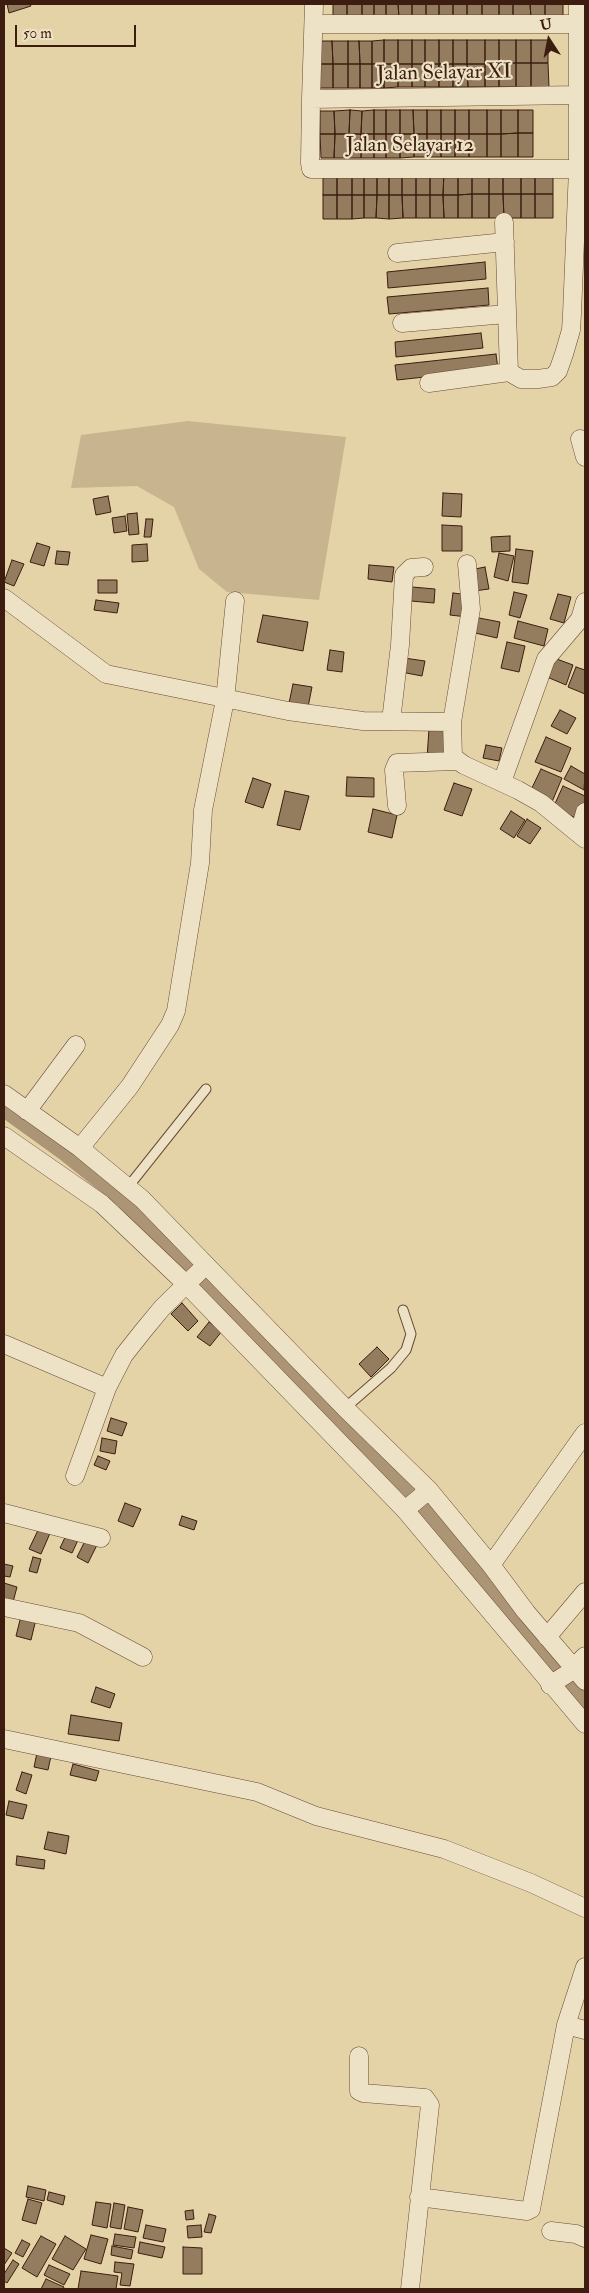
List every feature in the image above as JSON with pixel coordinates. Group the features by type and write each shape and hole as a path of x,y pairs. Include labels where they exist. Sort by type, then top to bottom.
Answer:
{"street":[{"path":"310,99 314,4"},
{"path":"428,382 509,372 521,379 538,379 552,377 558,371 571,330 582,169 578,95 578,4"},
{"path":"314,24 578,24"},
{"name":"Jalan Selayar XI","path":"310,99 578,95"},
{"name":"Jalan Selayar 12","path":"310,99 311,169 582,169"},
{"path":"504,222 509,372"},
{"path":"397,252 505,242"},
{"path":"402,323 506,314"},
{"path":"580,439 585,457"},
{"path":"467,564 471,610 452,722 452,757 456,761 502,782 541,803 582,837"},
{"path":"391,721 400,645 404,575 411,568 424,567"},
{"path":"4,598 106,674 225,700 363,721 452,722"},
{"path":"80,1148 130,1086 170,1025 176,1011 200,863 204,802 225,700 235,601"},
{"path":"502,782 546,659 580,619 585,602"},
{"path":"397,806 394,770 397,763 456,761"},
{"path":"582,837 585,812"},
{"path":"27,1111 76,1045"},
{"path":"4,1094 80,1148 128,1187 196,1274 407,1508 514,1621 570,1674"},
{"path":"4,1136 102,1204 196,1274 345,1408 426,1492 491,1565 514,1621 547,1638 570,1674 585,1724"},
{"path":"75,1476 107,1388 124,1355 162,1308 196,1274"},
{"path":"4,1344 107,1388"},
{"path":"491,1565 585,1433"},
{"path":"407,1508 426,1492"},
{"path":"4,1513 101,1538"},
{"path":"547,1638 585,1592"},
{"path":"4,1607 79,1623 143,1657"},
{"path":"4,1739 257,1792 316,1816 444,1849 532,1883 585,1908"},
{"path":"419,2197 526,2211 530,2209 566,2025 585,1967"},
{"path":"566,2025 585,2030"},
{"path":"359,2056 359,2091 363,2094 425,2098 430,2105 410,2289"},
{"path":"551,2231 576,2234 585,2238"}],"lane":[{"path":"128,1187 206,1089"},
{"path":"345,1408 391,1368 406,1350 411,1334 403,1310"}],"shaded area":[{"path":"188,421 346,437 319,600 227,592 199,569 174,507 137,486 71,488 81,435"}],"building":[{"path":"7,4 30,4 31,6 9,13"},
{"path":"333,4 347,4 347,19 333,19"},
{"path":"347,4 362,4 362,18 347,19"},
{"path":"362,4 374,4 374,18 362,18"},
{"path":"374,4 386,4 386,18 374,18"},
{"path":"386,4 398,4 399,18 386,18"},
{"path":"398,4 412,4 412,18 399,18"},
{"path":"412,4 426,4 426,18 412,18"},
{"path":"426,4 439,4 439,18 426,18"},
{"path":"439,4 453,4 453,18 439,18"},
{"path":"453,4 467,4 467,18 453,18"},
{"path":"467,4 482,4 482,18 467,18"},
{"path":"482,4 499,4 499,18 482,18"},
{"path":"499,4 513,4 513,18 499,18"},
{"path":"513,4 530,4 531,18 513,18"},
{"path":"530,4 545,4 545,18 531,18"},
{"path":"545,4 563,4 563,18 545,18"},
{"path":"384,40 384,64 372,64 372,41"},
{"path":"384,40 398,40 398,64 384,64"},
{"path":"398,40 412,40 412,64 398,64"},
{"path":"412,40 425,40 425,64 412,64"},
{"path":"425,40 439,40 439,64 425,64"},
{"path":"439,40 453,40 453,64 439,64"},
{"path":"453,40 467,40 467,64 453,64"},
{"path":"467,40 485,40 485,64 467,64"},
{"path":"485,40 499,40 499,63 485,64"},
{"path":"499,40 516,40 516,63 499,63"},
{"path":"516,40 531,40 531,63 516,63"},
{"path":"531,40 548,40 548,63 531,63"},
{"path":"319,41 332,41 333,64 318,64"},
{"path":"332,41 348,41 348,64 333,64"},
{"path":"348,41 359,41 360,64 348,64"},
{"path":"359,41 372,41 372,64 360,64"},
{"path":"499,63 499,87 485,87 485,64"},
{"path":"499,63 516,63 516,87 499,87"},
{"path":"516,63 531,63 531,87 516,87"},
{"path":"531,63 548,63 549,87 531,87"},
{"path":"318,64 333,64 333,88 319,88"},
{"path":"333,64 348,64 348,88 333,88"},
{"path":"348,64 360,64 360,88 348,88"},
{"path":"360,64 372,64 372,88 360,88"},
{"path":"372,64 384,64 384,88 372,88"},
{"path":"384,64 398,64 398,87 384,88"},
{"path":"398,64 412,64 412,87 398,87"},
{"path":"412,64 425,64 425,87 412,87"},
{"path":"425,64 439,64 439,87 425,87"},
{"path":"439,64 453,64 453,87 439,87"},
{"path":"453,64 467,64 468,87 453,87"},
{"path":"467,64 485,64 485,87 468,87"},
{"path":"350,110 362,111 361,134 349,134"},
{"path":"350,110 349,134 335,134 334,111"},
{"path":"374,110 386,110 386,134 374,134"},
{"path":"374,110 374,134 361,134 362,111"},
{"path":"386,110 400,110 400,134 386,134"},
{"path":"400,110 413,110 414,134 400,134"},
{"path":"413,110 427,110 427,134 414,134"},
{"path":"427,110 441,110 441,134 427,134"},
{"path":"441,110 455,110 455,134 441,134"},
{"path":"455,110 469,110 469,134 455,134"},
{"path":"469,110 487,110 487,134 469,134"},
{"path":"487,110 501,110 501,134 487,134"},
{"path":"501,110 518,110 518,133 501,134"},
{"path":"518,110 533,110 533,133 518,133"},
{"path":"320,111 334,111 335,134 320,134"},
{"path":"518,133 533,133 533,157 518,157"},
{"path":"518,133 518,157 501,157 501,134"},
{"path":"320,134 335,134 334,158 321,158"},
{"path":"335,134 349,134 350,158 334,158"},
{"path":"349,134 361,134 361,158 350,158"},
{"path":"361,134 374,134 374,158 361,158"},
{"path":"374,134 386,134 386,158 374,158"},
{"path":"386,134 400,134 400,158 386,158"},
{"path":"400,134 414,134 414,157 400,158"},
{"path":"414,134 427,134 427,157 414,157"},
{"path":"427,134 441,134 441,157 427,157"},
{"path":"441,134 455,134 455,157 441,157"},
{"path":"455,134 469,134 469,157 455,157"},
{"path":"469,134 487,134 487,157 469,157"},
{"path":"487,134 501,134 501,157 487,157"},
{"path":"535,170 553,171 553,194 535,194"},
{"path":"535,170 535,194 521,194 521,171"},
{"path":"323,171 337,171 337,195 323,195"},
{"path":"337,171 352,171 352,195 337,195"},
{"path":"352,171 364,171 364,195 352,195"},
{"path":"364,171 377,171 377,195 364,195"},
{"path":"377,171 389,171 389,195 377,195"},
{"path":"389,171 402,171 402,195 389,195"},
{"path":"402,171 416,171 416,195 402,195"},
{"path":"416,171 430,171 430,195 416,195"},
{"path":"430,171 444,171 443,195 430,195"},
{"path":"444,171 458,171 458,195 443,195"},
{"path":"458,171 472,171 472,194 458,195"},
{"path":"472,171 489,171 489,194 472,194"},
{"path":"489,171 503,171 503,194 489,194"},
{"path":"503,171 521,171 521,194 503,194"},
{"path":"472,194 489,194 489,218 472,218"},
{"path":"472,194 472,218 458,218 458,195"},
{"path":"489,194 503,194 504,218 489,218"},
{"path":"503,194 521,194 521,218 504,218"},
{"path":"521,194 535,194 535,218 521,218"},
{"path":"535,194 553,194 553,218 535,218"},
{"path":"323,195 337,195 337,219 323,219"},
{"path":"337,195 352,195 352,219 337,219"},
{"path":"352,195 364,195 364,218 352,219"},
{"path":"364,195 377,195 376,218 364,218"},
{"path":"377,195 389,195 389,219 376,218"},
{"path":"389,195 402,195 403,218 389,219"},
{"path":"402,195 416,195 416,218 403,218"},
{"path":"416,195 430,195 430,218 416,218"},
{"path":"430,195 443,195 444,218 430,218"},
{"path":"443,195 458,195 458,218 444,218"},
{"path":"485,262 486,279 388,288 387,272"},
{"path":"488,288 489,305 389,314 387,297"},
{"path":"481,333 483,348 396,357 395,342"},
{"path":"496,354 498,369 397,380 395,365"},
{"path":"443,493 462,494 461,517 442,516"},
{"path":"108,496 111,512 96,515 93,499"},
{"path":"137,513 139,534 129,535 127,514"},
{"path":"125,516 127,531 114,533 112,518"},
{"path":"146,519 153,519 151,537 144,537"},
{"path":"442,525 462,526 462,551 442,551"},
{"path":"510,536 510,551 492,552 491,537"},
{"path":"37,543 50,547 44,566 30,562"},
{"path":"147,544 148,561 132,562 132,545"},
{"path":"516,549 533,551 528,584 512,582"},
{"path":"57,551 70,552 68,565 55,564"},
{"path":"499,553 514,556 508,581 494,577"},
{"path":"12,560 24,564 14,586 4,582"},
{"path":"369,565 394,567 392,582 368,579"},
{"path":"485,567 489,589 474,591 470,570"},
{"path":"98,580 117,580 117,593 98,593"},
{"path":"412,587 435,589 434,603 411,601"},
{"path":"514,592 527,595 520,618 509,615"},
{"path":"453,593 470,595 467,617 450,615"},
{"path":"558,594 571,597 564,623 550,619"},
{"path":"96,600 119,603 117,613 94,610"},
{"path":"263,615 308,622 303,651 257,642"},
{"path":"474,617 500,622 497,638 471,632"},
{"path":"518,621 548,629 544,646 514,638"},
{"path":"507,642 525,646 519,672 501,668"},
{"path":"330,650 344,652 342,672 327,670"},
{"path":"404,658 425,661 422,676 401,672"},
{"path":"554,658 573,665 566,685 547,677"},
{"path":"576,667 585,670 585,694 568,687"},
{"path":"293,684 312,687 307,712 288,708"},
{"path":"560,710 576,718 567,734 551,726"},
{"path":"429,729 446,730 444,759 427,758"},
{"path":"546,737 571,748 561,772 535,762"},
{"path":"486,745 502,748 499,761 483,758"},
{"path":"571,766 585,774 584,790 564,779"},
{"path":"541,769 562,778 552,802 530,792"},
{"path":"347,777 374,778 374,797 346,796"},
{"path":"253,778 271,784 263,808 245,802"},
{"path":"454,783 472,789 462,816 444,810"},
{"path":"563,786 585,796 585,802 578,819 553,808"},
{"path":"285,791 309,796 300,830 277,825"},
{"path":"373,809 397,815 392,838 368,832"},
{"path":"511,811 525,820 514,838 500,829"},
{"path":"527,819 541,828 530,844 517,836"},
{"path":"182,1303 198,1321 188,1331 171,1314"},
{"path":"209,1322 222,1331 210,1346 197,1337"},
{"path":"377,1347 389,1359 371,1377 359,1364"},
{"path":"111,1418 127,1423 122,1436 107,1431"},
{"path":"102,1438 117,1441 115,1454 100,1451"},
{"path":"98,1456 110,1461 106,1470 94,1465"},
{"path":"125,1503 141,1509 133,1527 118,1521"},
{"path":"182,1516 197,1521 194,1530 179,1525"},
{"path":"40,1526 51,1531 41,1554 29,1549"},
{"path":"68,1531 80,1536 72,1553 60,1548"},
{"path":"87,1537 98,1543 88,1563 77,1557"},
{"path":"33,1557 41,1559 37,1573 29,1571"},
{"path":"4,1564 13,1566 10,1577 4,1576"},
{"path":"4,1583 17,1587 13,1602 4,1599"},
{"path":"21,1616 36,1619 31,1640 16,1636"},
{"path":"96,1687 115,1694 110,1708 91,1702"},
{"path":"71,1715 122,1723 119,1741 68,1734"},
{"path":"37,1753 51,1756 48,1770 34,1767"},
{"path":"73,1764 99,1771 96,1781 70,1775"},
{"path":"22,1772 32,1775 26,1794 16,1790"},
{"path":"9,1801 27,1805 23,1819 6,1815"},
{"path":"48,1832 69,1836 66,1854 44,1849"},
{"path":"17,1856 45,1860 44,1869 16,1865"},
{"path":"28,2186 46,2190 44,2201 26,2197"},
{"path":"49,2192 65,2196 63,2205 47,2200"},
{"path":"28,2199 42,2203 36,2224 22,2220"},
{"path":"96,2202 111,2204 107,2228 92,2225"},
{"path":"114,2203 125,2205 121,2229 110,2227"},
{"path":"128,2207 143,2210 138,2232 124,2229"},
{"path":"193,2210 194,2219 186,2220 185,2211"},
{"path":"209,2214 216,2216 211,2233 204,2232"},
{"path":"146,2225 166,2229 163,2242 143,2238"},
{"path":"201,2225 202,2237 188,2238 187,2226"},
{"path":"115,2234 136,2237 134,2248 113,2245"},
{"path":"91,2235 108,2239 101,2264 84,2259"},
{"path":"41,2236 56,2244 37,2277 22,2268"},
{"path":"65,2236 86,2249 73,2270 52,2259"},
{"path":"22,2240 30,2244 23,2257 15,2253"},
{"path":"140,2242 165,2247 162,2258 138,2253"},
{"path":"112,2246 133,2250 131,2259 111,2255"},
{"path":"183,2247 202,2248 202,2274 183,2274"},
{"path":"4,2248 12,2253 4,2265"},
{"path":"13,2260 19,2264 7,2283 4,2281 4,2274"},
{"path":"115,2262 134,2264 130,2286 120,2285 122,2273 114,2272"},
{"path":"49,2265 70,2274 64,2285 44,2275"},
{"path":"81,2271 118,2276 116,2289 78,2289"},
{"path":"46,2279 64,2287 63,2289 41,2289"}],"waterway":[{"path":"4,1108 65,1152 124,1199 172,1251 360,1438 427,1509 542,1653 585,1703"}]}
